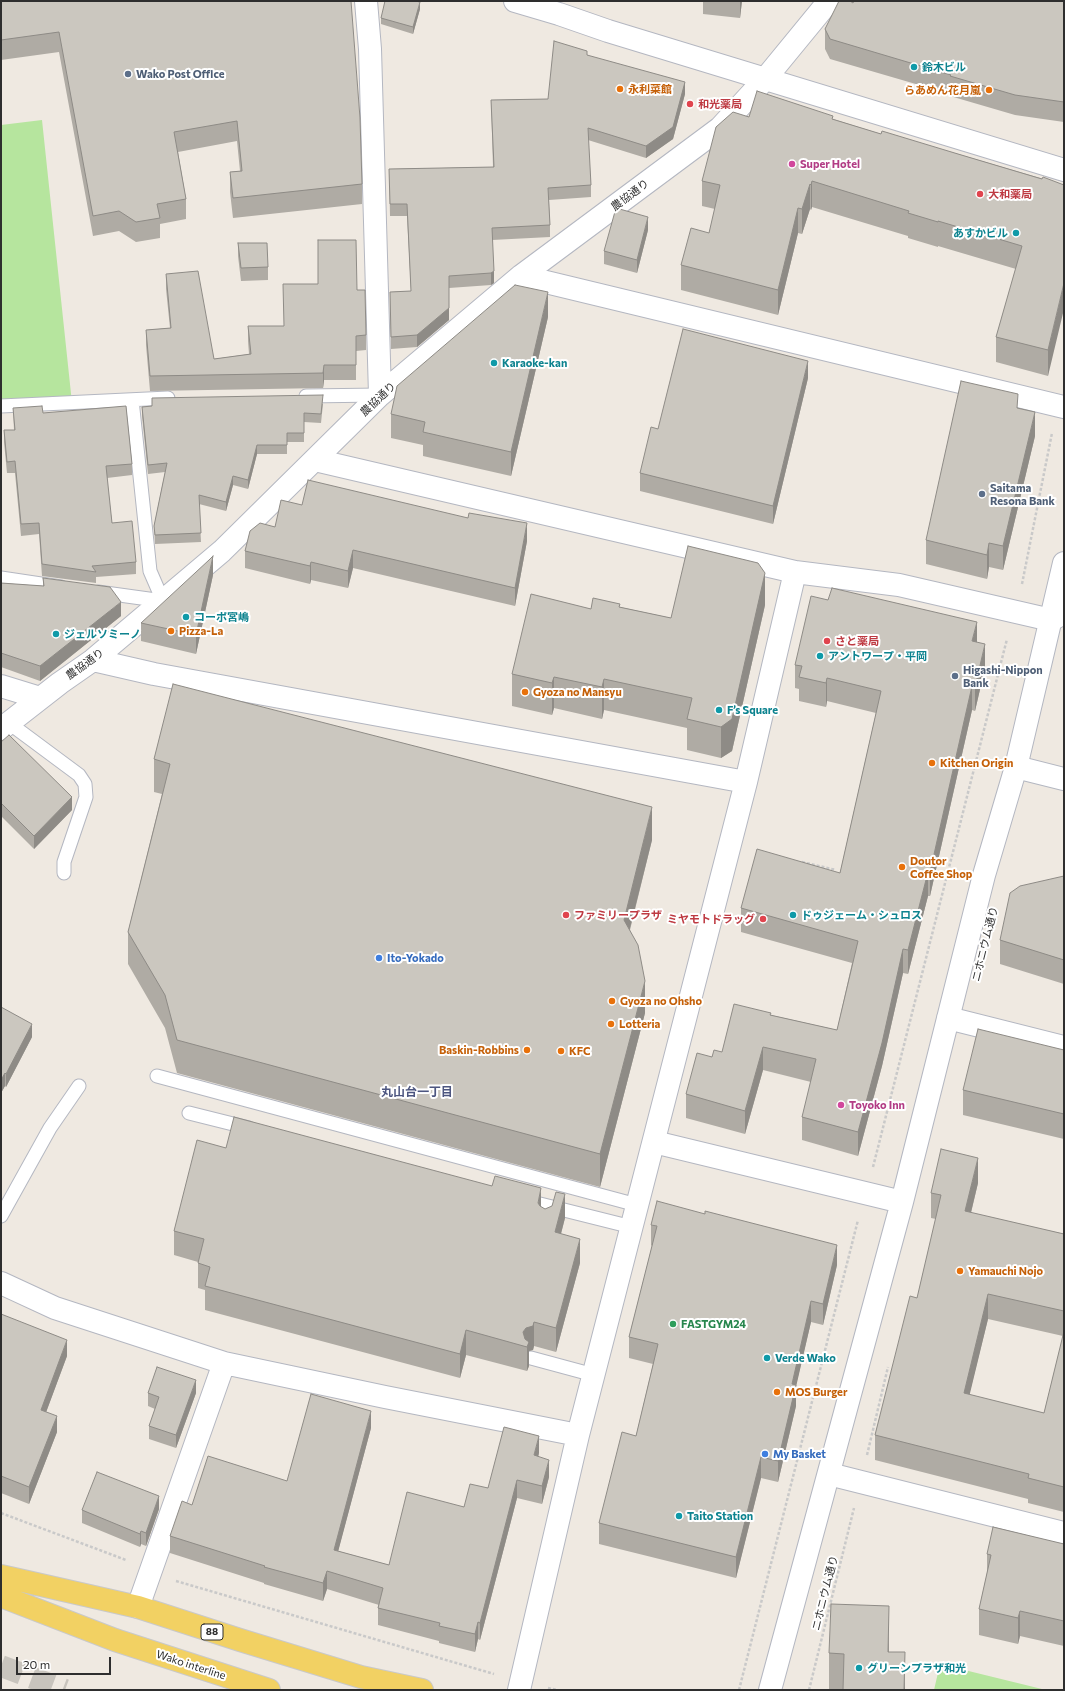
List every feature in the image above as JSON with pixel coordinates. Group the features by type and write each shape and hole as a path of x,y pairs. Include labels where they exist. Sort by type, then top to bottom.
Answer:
{"main road":[{"name":"88","path":"1,1576 138,1608 361,1677 422,1690"},
{"name":"Wako interline","path":"1,1596 116,1640 270,1690"}],"street":[{"path":"366,1 370,57 380,395"},
{"path":"515,1 559,8 608,31 1064,170"},
{"name":"農協通り","path":"5,726 40,698 93,660 222,551 380,395 521,276 720,128 765,79 829,1"},
{"path":"521,276 1064,407"},
{"path":"315,460 795,572 898,585 1058,617"},
{"path":"770,1690 902,1202 984,875 1058,617 1064,563"},
{"path":"519,1690 578,1435 746,782 795,572"},
{"path":"93,660 154,674 746,782"},
{"path":"1,686 40,698"},
{"path":"1016,766 1064,779"},
{"path":"948,1018 1064,1047"},
{"path":"654,1142 902,1202"},
{"path":"1,1283 55,1308 224,1363 385,1397 578,1435"},
{"path":"138,1608 224,1363"},
{"path":"829,1474 1064,1533"}],"lane":[{"path":"294,396 380,395"},
{"path":"1,406 183,398"},
{"path":"132,400 150,571 163,601"},
{"path":"1,578 70,588"},
{"path":"86,590 163,601"},
{"path":"5,726 79,775 85,784 86,797 64,862 64,873"},
{"path":"157,1076 637,1204"},
{"path":"1,1216 50,1128 79,1086"},
{"path":"189,1113 258,1131"},
{"path":"516,1198 548,1213 632,1227"},
{"path":"531,1358 594,1375"}],"path":[{"path":"1022,584 1053,428"},
{"path":"872,1169 1009,633"},
{"path":"798,861 836,870"},
{"path":"739,1690 859,1219"},
{"name":"ニホニウム通り","path":"809,1690 854,1507"},
{"path":"1,1513 126,1561"},
{"path":"174,1580 500,1676"},
{"path":"545,1687 557,1690"}],"green space":[{"path":"42,120 72,403 1,406 1,125"},
{"path":"940,1664 1046,1690 934,1690"}],"building":[{"path":"1,1 351,1 360,118 362,184 233,198 230,172 242,171 237,121 174,132 186,199 157,204 160,218 136,222 119,211 93,216 59,32 1,40"},
{"path":"385,1 420,2 413,27 381,18"},
{"path":"839,1 850,1 853,3 854,1 1064,1 1064,102 1015,95 830,39 825,29"},
{"path":"554,41 587,51 587,55 685,82 673,127 646,146 588,128 591,185 548,188 550,225 492,228 494,271 491,273 449,276 449,308 417,335 391,337 390,292 411,291 407,204 390,204 389,169 494,167 491,100 548,99"},
{"path":"757,91 833,116 832,119 881,134 882,131 1042,179 1043,177 1064,185 1064,283 1048,350 996,337 1022,246 908,213 909,211 812,181 802,209 798,208 778,290 681,265 691,228 709,233 720,185 702,181 716,127 733,112 749,117"},
{"path":"616,208 648,217 637,260 604,251"},
{"path":"318,240 356,240 357,290 365,290 366,335 356,336 356,365 324,365 323,373 150,376 146,330 171,328 166,274 198,271 214,359 251,354 248,326 284,326 283,284 318,284"},
{"path":"238,243 267,243 268,267 241,268"},
{"name":"Karaoke-kan","path":"515,285 548,292 511,452 423,432 425,422 391,414 397,386"},
{"path":"683,329 808,361 773,506 640,473 651,427 658,429"},
{"path":"961,381 1018,394 1017,408 1035,412 1003,546 989,543 987,555 926,540"},
{"path":"323,395 321,414 304,413 304,433 287,433 287,445 257,445 248,480 233,476 226,502 199,495 201,533 155,535 154,526 167,463 148,465 142,407 152,406 152,398"},
{"path":"42,406 43,413 126,406 132,464 106,466 112,523 132,521 136,562 92,566 96,572 42,564 39,523 21,524 15,461 7,462 4,430 15,430 13,408"},
{"path":"308,480 468,518 469,513 527,523 515,588 353,550 348,571 311,562 310,566 245,551 250,531 260,523 275,527 281,500 302,505"},
{"path":"688,546 758,563 765,573 732,719 721,727 687,719 692,698 604,679 602,687 554,677 552,683 512,674 531,594 591,609 593,598 620,604 619,607 671,618"},
{"path":"213,556 196,635 141,623 209,560"},
{"path":"43,578 110,587 121,602 40,666 1,653 1,583 44,586"},
{"path":"832,588 977,622 972,641 985,644 975,687 972,686 930,872 928,872 908,950 903,949 882,1043 858,1132 802,1117 816,1059 763,1047 745,1111 686,1094 697,1053 712,1057 714,1050 722,1052 734,1004 771,1013 770,1015 837,1030 858,941 741,908 757,849 840,873 881,691 827,678 826,683 799,677 802,666 795,665 811,596 828,600"},
{"name":"Ito-Yokado","path":"173,684 652,807 624,920 638,945 645,981 600,1154 177,1040 165,995 128,932 170,764 154,759"},
{"path":"9,735 72,797 34,836 1,803 1,742"},
{"path":"1064,876 1064,960 1000,940 1010,893 1020,886"},
{"path":"1,1007 32,1024 6,1074 5,1073 1,1080"},
{"path":"978,1029 1064,1050 1064,1114 963,1090"},
{"path":"234,1117 492,1186 495,1176 541,1188 538,1203 545,1209 552,1206 556,1192 565,1194 555,1232 580,1239 556,1328 534,1322 533,1326 526,1328 523,1332 525,1339 529,1342 527,1347 466,1330 460,1354 205,1286 210,1267 198,1263 204,1239 174,1231 197,1140 226,1148"},
{"path":"941,1149 978,1158 965,1211 1064,1234 1064,1311 988,1294 964,1393 1044,1413 1064,1331 1064,1487 1028,1478 1029,1474 875,1435 910,1296 917,1298 941,1195 931,1193"},
{"path":"657,1201 705,1214 705,1211 837,1245 823,1304 811,1301 792,1384 796,1385 778,1461 761,1457 736,1557 599,1523 622,1432 636,1436 658,1344 629,1337 657,1226 651,1225"},
{"path":"1,1314 67,1340 41,1410 57,1416 29,1487 1,1476"},
{"path":"157,1367 196,1380 176,1435 149,1426 159,1397 148,1393"},
{"path":"311,1394 371,1411 334,1550 389,1565 407,1492 464,1507 470,1484 488,1488 504,1427 539,1436 534,1455 549,1460 542,1486 517,1480 480,1623 478,1622 475,1634 439,1626 440,1623 378,1608 383,1588 327,1571 323,1583 264,1567 265,1566 170,1536 182,1501 192,1505 208,1456 287,1481"},
{"path":"97,1472 159,1496 146,1533 141,1531 140,1534 82,1510"},
{"path":"993,1527 1064,1544 1064,1621 1020,1611 1018,1618 979,1609 991,1555 987,1554"},
{"path":"831,1604 889,1606 888,1652 905,1652 904,1690 843,1690 844,1654 829,1653"}],"tunnel":[{"path":"1,1666 65,1690"}],"place":[{"name":"鈴木ビル","path":"914,67"},
{"name":"Wako Post Office","path":"128,74"},
{"name":"永利菜館","path":"620,89"},
{"name":"らあめん花月嵐","path":"989,90"},
{"name":"和光薬局","path":"690,104"},
{"name":"Super Hotel","path":"792,164"},
{"name":"大和薬局","path":"980,194"},
{"name":"あすかビル","path":"1016,233"},
{"name":"Karaoke-kan","path":"494,363"},
{"name":"Saitama Resona Bank","path":"982,494"},
{"name":"コーポ宮嶋","path":"186,617"},
{"name":"Pizza-La","path":"171,631"},
{"name":"ジェルソミーノ","path":"56,634"},
{"name":"さと薬局","path":"827,641"},
{"name":"アントワープ・平岡","path":"820,656"},
{"name":"Higashi-Nippon Bank","path":"955,676"},
{"name":"Gyoza no Mansyu","path":"525,692"},
{"name":"F’s Square","path":"719,710"},
{"name":"Kitchen Origin","path":"932,763"},
{"name":"Doutor Coffee Shop","path":"902,867"},
{"name":"ファミリープラザ","path":"566,915"},
{"name":"ドゥジェーム・シュロス","path":"793,915"},
{"name":"ミヤモトドラッグ","path":"763,919"},
{"name":"Ito-Yokado","path":"379,958"},
{"name":"Gyoza no Ohsho","path":"612,1001"},
{"name":"Lotteria","path":"611,1024"},
{"name":"Baskin-Robbins","path":"527,1050"},
{"name":"KFC","path":"561,1051"},
{"name":"Toyoko Inn","path":"841,1105"},
{"name":"Yamauchi Nojo","path":"960,1271"},
{"name":"FASTGYM24","path":"673,1324"},
{"name":"Verde Wako","path":"767,1358"},
{"name":"MOS Burger","path":"777,1392"},
{"name":"My Basket","path":"765,1454"},
{"name":"Taito Station","path":"679,1516"},
{"name":"グリーンプラザ和光","path":"859,1668"}],"district":[{"name":"丸山台一丁目","path":"417,1092"}]}
